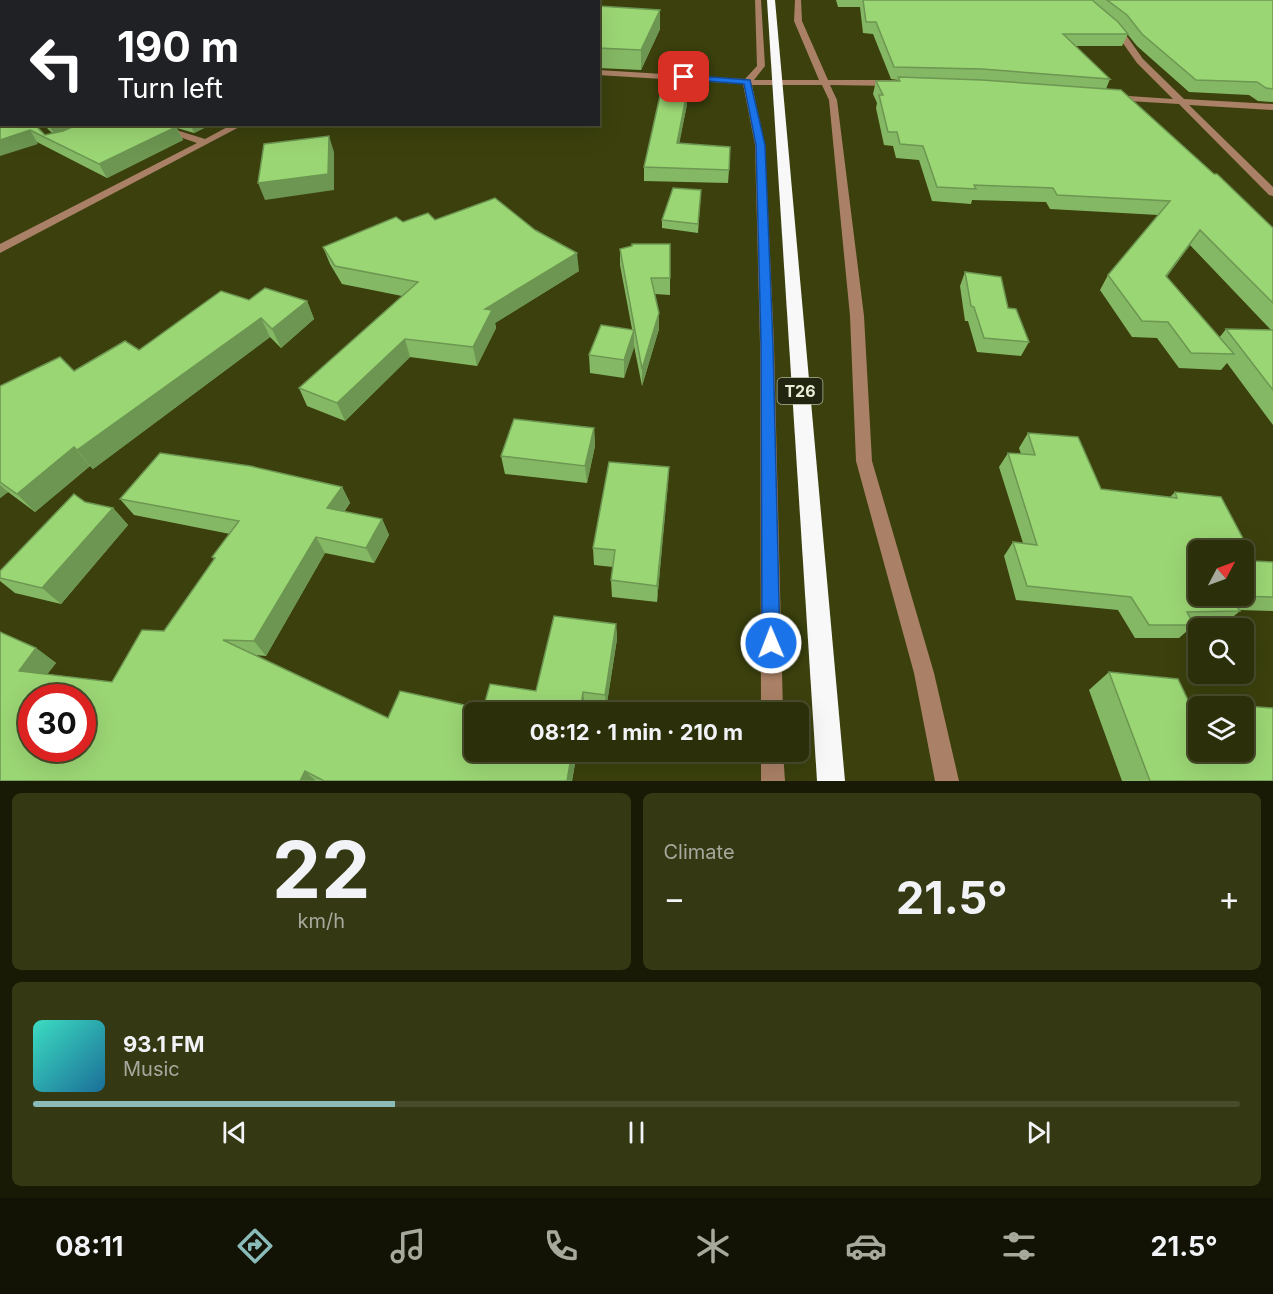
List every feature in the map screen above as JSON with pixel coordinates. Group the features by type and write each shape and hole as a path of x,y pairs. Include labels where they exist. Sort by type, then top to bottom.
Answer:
{"highway":[{"name":"T26","path":"771,0 831,781"}],"street":[{"path":"747,82 761,66 758,0"},
{"path":"798,0 801,29 832,100 857,316 864,461 924,673 947,781"},
{"path":"1082,0 1118,30 1140,61 1273,193"},
{"path":"600,72 747,82 909,84"},
{"path":"747,82 760,145 767,344 772,702"},
{"path":"1104,98 1273,107"},
{"path":"152,126 204,142"},
{"path":"0,249 237,126"},
{"path":"772,762 773,781"}],"building":[{"path":"863,0 1092,0 1118,22 1128,34 1063,34 1110,79 982,69 894,67 876,22 866,22"},
{"path":"1107,0 1273,0 1273,89 1266,88 1257,82 1196,80 1142,34 1127,15"},
{"path":"600,6 660,10 641,50 600,48"},
{"path":"898,77 982,80 1121,90 1214,174 1217,174 1273,228 1273,303 1200,230 1166,276 1234,354 1191,353 1168,322 1142,321 1108,275 1170,201 1057,195 1053,188 974,185 976,189 937,187 923,146 900,144 897,132 888,132 879,95 883,95 876,81 900,81"},
{"path":"662,87 687,92 677,143 730,147 729,170 644,167"},
{"path":"0,126 36,126 45,135 74,126 176,127 99,164 30,130 0,140"},
{"path":"329,136 328,174 258,183 264,144"},
{"path":"673,188 701,190 698,224 662,220"},
{"path":"495,198 535,230 577,253 485,309 492,310 473,347 405,339 337,403 299,388 418,282 335,266 323,247 396,217 403,222 428,213 435,220"},
{"path":"632,244 670,244 670,278 651,278 659,313 642,369 620,249 632,246"},
{"path":"965,272 1001,277 1008,308 1016,309 1029,342 984,338 974,307 971,306"},
{"path":"265,288 307,301 272,329 261,318 77,450 74,447 17,494 0,482 0,386 60,357 74,371 125,341 139,350 221,291 249,300"},
{"path":"601,325 634,330 624,360 589,355"},
{"path":"1226,329 1273,330 1273,390"},
{"path":"514,419 594,428 585,466 501,456"},
{"path":"1028,433 1078,437 1101,489 1177,498 1175,492 1221,497 1244,540 1188,540 1188,606 1236,606 1240,611 1187,612 1190,618 1188,618 1188,625 1149,625 1131,597 1027,586 1013,542 1037,545 1008,453 1035,455"},
{"path":"160,453 250,466 342,487 327,508 382,519 366,548 316,537 254,641 223,640 388,718 400,691 464,705 464,762 570,762 567,781 324,781 305,771 300,781 0,781 0,632 36,648 19,671 112,682 142,630 164,631 215,558 212,557 239,521 120,499"},
{"path":"609,462 669,467 657,586 611,580 615,550 593,548"},
{"path":"74,494 85,502 113,508 42,588 0,578 0,571"},
{"path":"1254,559 1273,562 1273,597 1254,596"},
{"path":"554,616 616,624 605,695 583,692 582,702 485,702 490,684 536,691"},
{"path":"1109,672 1178,679 1188,700 1188,762 1254,762 1254,707 1273,708 1273,781 1150,781"}],"route":[{"path":"684,77 747,82 760,145 767,344 771,643"}]}
